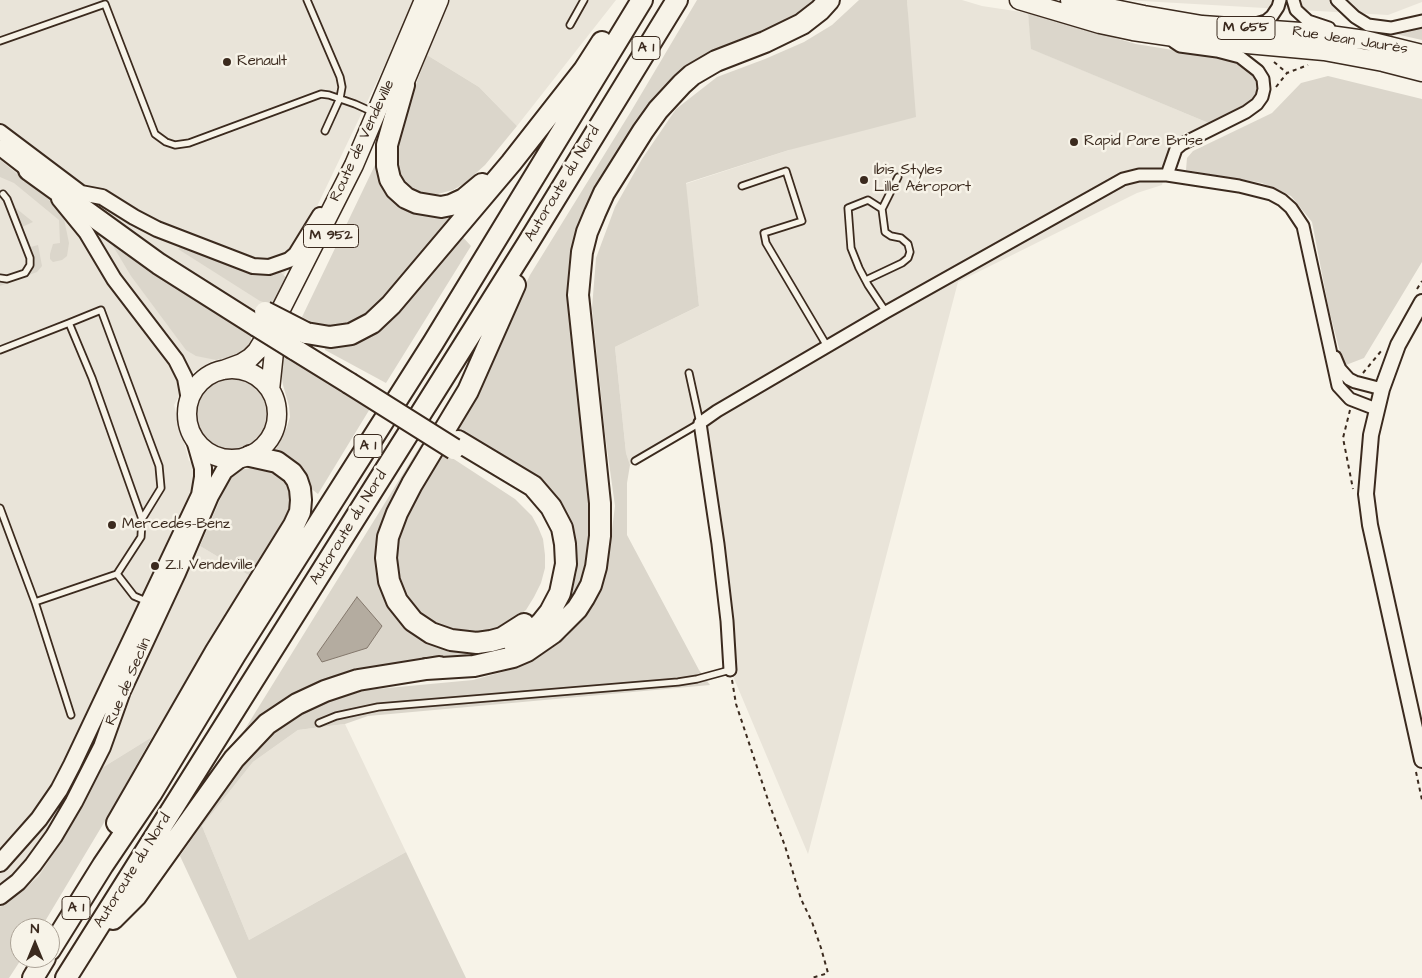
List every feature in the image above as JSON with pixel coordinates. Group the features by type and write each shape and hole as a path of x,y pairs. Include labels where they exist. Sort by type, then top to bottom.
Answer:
{"highway":[{"name":"Autoroute du Nord","path":"60,934 434,342 642,0"},
{"name":"Autoroute du Nord","path":"66,978 528,243 677,0"},
{"path":"426,669 474,666 512,657 527,651 564,623 584,598 591,585 596,567 600,528 600,503 578,295 582,252 587,232 604,193 658,110 692,75 716,61 786,33 825,5 834,10 844,0"},
{"path":"300,341 318,336 340,337 356,332 372,323 391,305 518,154 584,70 610,30 628,23"},
{"path":"404,85 387,146 387,166 390,179 396,190 406,198 430,206 451,204 464,199 504,160 518,154"},
{"path":"29,170 159,264 300,341 351,380 456,445 514,486 533,502 546,521 554,544 553,574 549,589 539,609 515,631 491,641 469,643 444,638 425,630 401,608 393,594 387,574 386,551 391,528 401,504 468,390 506,302 530,259 528,243"},
{"path":"81,193 172,258 240,301 261,319"},
{"path":"85,948 136,896 234,759 267,724 297,704 325,691 358,680 463,662 484,656 520,641 533,631 550,612 560,593 566,570 562,528 555,513 543,496 527,482 456,445"},
{"path":"103,865 100,850 216,651 294,525 300,512 300,490 292,473 277,462 267,458 245,457"}],"main road":[{"name":"Route de Vendeville","path":"223,370 250,358 263,343 354,165 424,0"},
{"name":"Route de Vendeville","path":"270,390 272,361 276,344 344,210 404,85 439,0"},
{"name":"Rue Jean Jaurès","path":"1019,0 1100,24 1164,35 1324,51 1383,62 1422,72"},
{"name":"Rue Jean Jaurès","path":"1070,0 1176,21 1340,37 1373,42 1422,54"},
{"path":"235,369 247,371 262,381 270,390 277,407 276,426 267,443 245,457 227,459 215,456 195,440 188,424 187,412 189,400 194,389 202,380 223,370 235,369"},
{"name":"Rue de Seclin","path":"0,863 39,819 59,790 200,495 203,477 195,440"},
{"name":"Rue de Seclin","path":"0,896 18,882 33,865 54,836 74,802 102,747 122,691 214,487 224,471 245,457"}],"street":[{"path":"1239,28 1266,21 1276,10 1280,0"},
{"path":"1293,0 1296,10 1308,21 1330,29 1340,37"},
{"path":"1337,0 1355,17 1368,25 1391,28 1422,22"},
{"path":"1164,35 1180,46 1216,51 1240,57 1258,71 1263,79 1264,89 1262,97 1257,104 1246,112 1182,144 1176,149 1167,175"},
{"path":"0,132 81,193 102,197 134,217 187,241 253,266 269,267 284,263 296,254 354,165"},
{"path":"0,148 29,170 75,217 114,279 176,360 185,378 189,400"},
{"path":"730,670 727,621 712,492 700,424 717,410 827,346 1124,179 1140,175 1167,175 1258,190 1276,197 1291,208 1303,226 1338,386 1350,399 1376,409"},
{"path":"1422,302 1398,345 1376,409 1368,458 1366,494 1368,513 1422,760"},
{"path":"1330,343 1340,369 1349,379 1382,389"}],"lane":[{"path":"307,0 340,77 342,87 340,98 325,131"},
{"path":"570,25 584,0"},
{"path":"1,39 104,2 152,129 159,138 170,144 180,146 321,94 340,98 377,114"},
{"path":"742,186 786,171 802,221 764,233 766,243 827,346"},
{"path":"866,280 902,263 908,258 910,252 908,244 901,238 891,236 885,232 882,209 898,177"},
{"path":"0,278 7,279 25,273 30,265 30,258 7,199 3,194"},
{"path":"882,209 868,200 848,208 851,248 859,268 886,312"},
{"path":"0,350 100,310 159,466 161,488 142,519"},
{"path":"35,602 117,574 141,537 142,519 92,378 69,323"},
{"path":"636,461 700,424 688,373"},
{"path":"0,508 35,602 71,715"},
{"path":"117,574 134,596 148,602"},
{"path":"319,724 336,716 378,707 678,682 730,670"}],"path":[{"path":"730,670 736,704 785,846 801,899 822,948 828,973 812,978"}],"shaded area":[{"path":"0,0 416,0 274,296 221,356 192,373 174,405 189,461 228,481 200,546 250,576 152,737 97,771 67,833 38,877 0,907"},
{"path":"449,0 616,0 517,126 479,87 427,55"},
{"path":"697,0 817,0 781,24 763,33 723,47 689,65 674,77 649,106 585,217 593,518 584,586 560,615 569,598 577,572 574,540 570,523 564,511 548,488 535,476 456,430 530,275"},
{"path":"859,0 907,0 916,117 789,150 686,183 699,306 615,347 626,453 630,465 627,483 627,535 699,670 710,685 368,716 345,724 298,730 253,762 202,826 249,940 406,852 466,978 237,978 180,856 252,752 286,722 325,701 366,690 473,680 517,668 567,637 599,595 609,553 615,506 605,434 592,308 596,258 615,207 642,159 676,109 717,77 804,42 832,25"},
{"path":"907,0 962,0 982,6 1028,13 1032,49 1211,124 1174,142 1162,185 1137,193 958,282 808,854 730,669 699,424 630,465 626,453 615,347 699,306 685,184 789,150 909,40"},
{"path":"1124,0 1422,0 1422,2 1388,15"},
{"path":"1028,13 1136,44 1234,60 1246,66 1256,78 1259,90 1251,101 1242,108 1211,124 1031,49"},
{"path":"1422,27 1422,40 1391,33 1390,31"},
{"path":"427,55 479,87 517,126 485,165 465,183 453,190 434,195 417,191 403,180 399,172 396,148 402,121"},
{"path":"1328,76 1422,99 1422,262 1364,358 1346,365 1340,352 1329,310 1312,222 1291,196 1262,183 1186,170 1187,158 1193,151 1272,113 1301,83"},
{"path":"0,160 54,204 64,219 69,243 67,256 62,260 53,262 50,259 53,244 60,243 59,220 14,183 0,177"},
{"path":"375,165 380,166 382,183 447,215 450,221 384,300 371,312 357,321 341,327 318,325 302,317"},
{"path":"12,205 33,222 22,227 31,247 38,245 42,266 37,272 0,286 0,283 25,276 33,268 32,256"},
{"path":"460,234 471,246 386,383 325,350 325,343 357,341"},
{"path":"110,241 251,332 251,342 245,350 236,356 216,360 196,356 186,350 131,276"},
{"path":"182,246 240,269 264,273 280,272 287,278 272,305 260,301 178,249"},
{"path":"284,352 371,407 318,494 309,487 297,463 275,451 290,417 281,373"},
{"path":"232,377 246,380 258,388 266,400 269,414 266,428 258,440 246,448 232,451 218,448 206,440 198,428 195,414 198,400 206,388 218,380"},
{"path":"422,443 428,447 398,495 393,608 492,648 444,661 384,669 237,742"},
{"path":"443,452 515,499 532,516 543,539 545,568 541,583 526,610 499,629 485,633 470,633 442,628 419,614 403,591 397,577 395,563 398,534 411,502"},
{"path":"256,467 268,468 278,473 285,481 289,491 290,506 250,576 200,546 228,481 239,470"},
{"path":"357,597 382,626 367,648 322,662 317,654"},
{"path":"345,724 406,852 249,940 202,826 253,762 298,730"},
{"path":"152,737 105,821 47,918 10,918 10,968 16,968 9,978 0,978 0,907 38,877 67,833 97,771"}],"place":[{"name":"Renault","path":"227,62"},
{"name":"Rapid Pare Brise","path":"1074,142"},
{"name":"Ibis Styles Lille Aéroport","path":"864,180"},
{"name":"Mercedes-Benz","path":"112,525"},
{"name":"Z.I. Vendeville","path":"155,566"}]}
